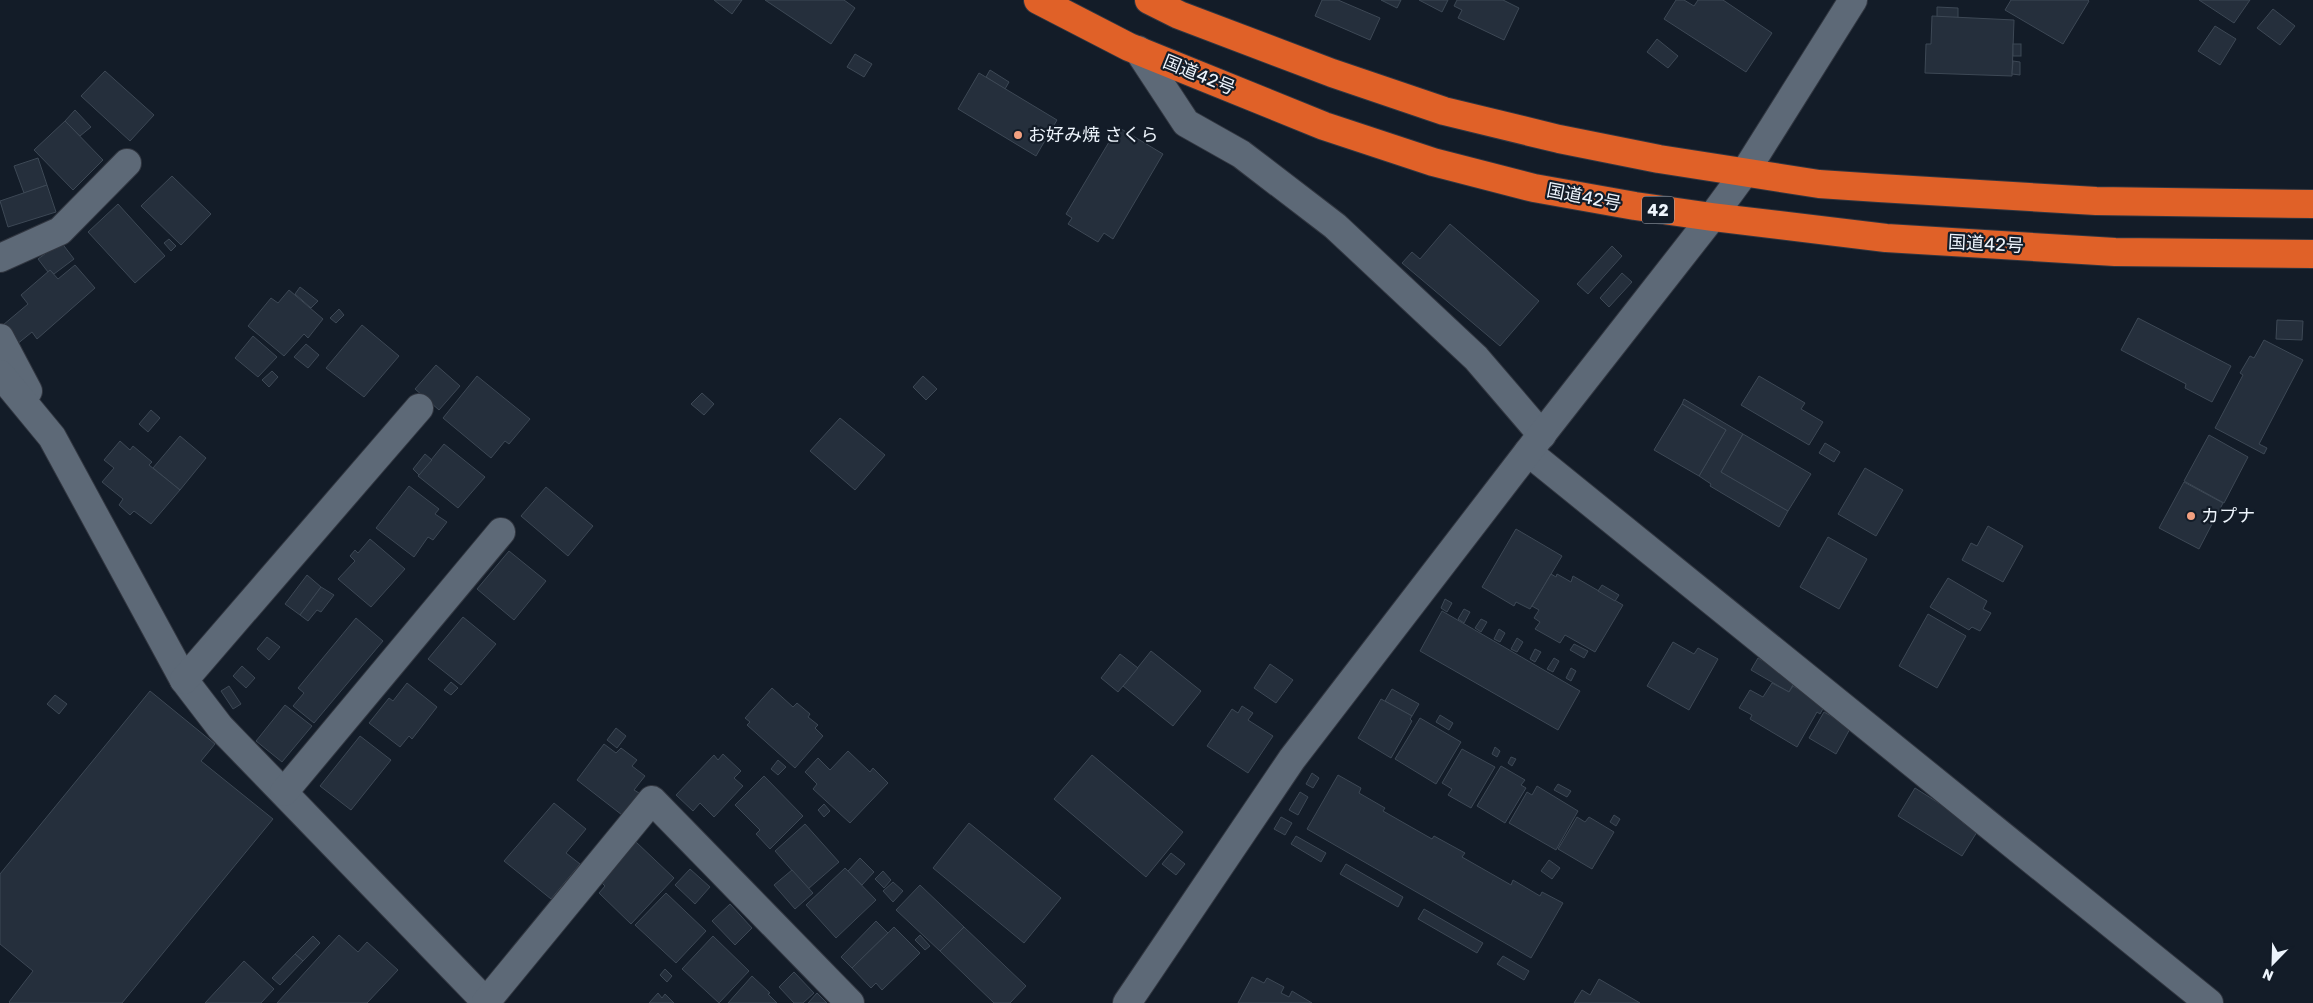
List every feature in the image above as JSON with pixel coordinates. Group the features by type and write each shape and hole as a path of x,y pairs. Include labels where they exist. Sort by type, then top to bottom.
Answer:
{"highway":[{"name":"国道42号","path":"1038,0 1138,50 1324,126 1433,162 1534,188 1712,218 1886,238 2115,252 2313,254"},
{"path":"1149,0 1179,15 1332,73 1444,111 1559,139 1659,159 1819,184 2086,200 2313,204"}],"street":[{"path":"1133,1001 1292,759 1535,443 1712,218 1745,172 1853,0"},
{"path":"1138,50 1186,123 1242,154 1335,226 1476,358 1535,443 2209,1003"},
{"path":"0,258 60,231 127,163"},
{"path":"0,338 184,680 220,727 487,1003 652,800 850,1003"},
{"path":"0,374 52,436"},
{"path":"184,680 419,408"},
{"path":"284,792 501,532"}],"building":[{"path":"714,0 742,0 732,14"},
{"path":"765,0 844,0 855,8 831,44"},
{"path":"1322,0 1338,0 1380,18 1370,40 1315,16"},
{"path":"1381,0 1401,0 1397,8"},
{"path":"1419,0 1448,0 1442,12"},
{"path":"1457,0 1503,0 1519,8 1504,40 1458,18 1462,10 1454,6"},
{"path":"1676,0 1684,0 1694,6 1698,0 1723,0 1772,33 1746,72 1664,19"},
{"path":"2011,0 2089,1 2063,44 2005,10"},
{"path":"2199,0 2250,0 2234,23"},
{"path":"1937,7 1958,8 1958,18 1937,17"},
{"path":"2273,9 2295,26 2280,45 2257,28"},
{"path":"1932,16 2014,20 2012,76 1925,73 1926,44 1931,44"},
{"path":"2215,26 2236,39 2220,65 2198,51"},
{"path":"1657,39 1678,56 1668,68 1647,52"},
{"path":"2013,44 2021,44 2021,56 2013,56"},
{"path":"855,54 872,64 864,77 847,67"},
{"path":"2013,61 2020,62 2020,75 2012,74"},
{"path":"990,70 1009,82 1005,89 986,77"},
{"path":"105,71 154,115 130,141 81,96"},
{"path":"979,73 1057,120 1036,156 958,109"},
{"path":"75,110 91,127 80,136 65,121"},
{"path":"65,121 103,160 73,190 34,150"},
{"path":"1118,127 1163,154 1113,239 1104,233 1098,242 1068,224 1072,218 1066,214"},
{"path":"38,158 47,185 24,193 14,166"},
{"path":"172,176 211,214 181,245 141,206"},
{"path":"47,185 56,212 8,227 0,201"},
{"path":"118,204 165,256 135,283 88,232"},
{"path":"1450,224 1539,301 1500,346 1402,263 1412,252 1420,259"},
{"path":"169,239 176,246 171,251 164,243"},
{"path":"61,242 74,259 54,274 50,270 48,272 38,259"},
{"path":"1612,246 1622,256 1588,294 1577,284"},
{"path":"75,265 95,288 37,339 32,332 16,345 3,325 28,304 21,295 50,270 58,279"},
{"path":"1622,273 1632,282 1609,307 1600,298"},
{"path":"300,287 318,301 311,308 295,294"},
{"path":"289,290 323,319 308,338 304,334 284,356 248,326 271,298 278,303"},
{"path":"339,309 344,315 336,323 330,318"},
{"path":"2138,318 2231,366 2212,402 2185,388 2186,384 2121,350"},
{"path":"2277,320 2303,321 2302,340 2276,339"},
{"path":"362,325 399,356 364,397 326,368"},
{"path":"253,336 277,357 258,377 235,358"},
{"path":"2264,340 2303,360 2259,444 2267,448 2264,454 2215,428 2243,375 2240,373 2250,356 2254,358"},
{"path":"306,344 319,355 308,368 294,357"},
{"path":"436,365 460,386 439,410 415,389"},
{"path":"272,371 278,377 269,387 262,380"},
{"path":"477,376 530,419 509,444 505,441 491,458 443,418"},
{"path":"923,376 937,389 926,400 913,387"},
{"path":"1759,376 1805,403 1801,409 1823,422 1809,445 1741,405"},
{"path":"702,393 714,404 704,415 691,404"},
{"path":"1684,399 1743,434 1721,472 1788,511 1779,527 1710,486 1711,484 1699,476 1726,430 1682,404"},
{"path":"1682,404 1726,430 1699,476 1654,450"},
{"path":"151,410 160,418 148,432 139,424"},
{"path":"840,418 885,455 855,490 810,451"},
{"path":"1743,434 1811,474 1788,511 1721,472"},
{"path":"2209,435 2248,457 2224,503 2184,481"},
{"path":"180,436 206,458 180,490 153,468"},
{"path":"120,441 130,450 133,446 152,462 149,465 180,490 151,524 134,511 130,515 119,505 123,499 102,482 114,468 104,460"},
{"path":"1825,443 1840,452 1834,462 1819,453"},
{"path":"444,444 485,477 458,508 418,476"},
{"path":"425,454 432,460 419,475 413,469"},
{"path":"1865,468 1903,490 1876,536 1838,514"},
{"name":"カプナ","path":"2184,482 2223,503 2199,549 2159,528"},
{"path":"409,486 439,509 435,514 447,522 433,540 428,537 414,557 376,528"},
{"path":"546,487 593,526 568,556 521,516"},
{"path":"1988,526 2023,546 2003,582 1962,560 1971,543 1977,546"},
{"path":"1516,529 1562,556 1530,609 1516,602 1514,606 1482,587"},
{"path":"1828,537 1867,559 1839,609 1800,587"},
{"path":"370,539 405,569 371,607 338,579 355,561 350,556 355,550 358,553"},
{"path":"509,551 546,581 514,620 477,589"},
{"path":"1551,574 1556,577 1557,574 1571,582 1573,576 1623,605 1595,652 1565,635 1560,643 1535,629 1540,622 1534,618 1539,610 1532,606"},
{"path":"307,575 321,587 300,615 285,604"},
{"path":"1948,578 1987,601 1983,609 1991,613 1980,631 1972,627 1969,630 1930,607"},
{"path":"1602,585 1619,595 1615,601 1598,591"},
{"path":"321,587 334,595 321,612 317,610 308,621 300,615"},
{"path":"1445,599 1452,603 1447,612 1441,608"},
{"path":"1464,609 1470,612 1464,623 1458,619"},
{"path":"1442,611 1580,691 1558,730 1420,651"},
{"path":"1928,614 1966,636 1937,688 1899,666"},
{"path":"463,617 496,644 461,685 428,659"},
{"path":"356,618 383,641 314,723 293,706 304,693 298,688"},
{"path":"1481,619 1487,622 1481,632 1475,628"},
{"path":"1499,629 1505,633 1500,642 1494,639"},
{"path":"267,637 280,647 269,660 257,649"},
{"path":"1517,638 1523,642 1517,652 1511,649"},
{"path":"1673,642 1694,654 1698,648 1718,659 1689,710 1647,686"},
{"path":"1574,644 1588,651 1584,658 1570,650"},
{"path":"1535,649 1541,652 1535,662 1530,659"},
{"path":"1151,651 1201,691 1173,726 1123,686"},
{"path":"1120,654 1138,668 1118,692 1101,678"},
{"path":"1554,658 1559,661 1553,672 1547,669"},
{"path":"1758,658 1796,679 1789,692 1751,670"},
{"path":"1270,664 1293,680 1276,703 1254,688"},
{"path":"242,666 255,678 246,688 233,676"},
{"path":"1571,668 1576,671 1571,681 1566,678"},
{"path":"451,682 458,688 451,695 444,690"},
{"path":"407,683 437,707 412,739 409,736 400,747 369,723 389,698 393,701"},
{"path":"1772,683 1789,692 1793,686 1825,705 1820,714 1817,712 1797,747 1750,719 1752,715 1739,708 1750,690 1763,697"},
{"path":"229,686 241,704 233,709 221,691"},
{"path":"772,688 793,707 797,703 810,714 808,717 818,725 815,728 823,736 795,768 747,725 750,722 745,718"},
{"path":"1392,689 1419,704 1412,716 1385,701"},
{"path":"150,691 215,744 201,761 273,819 122,1003 10,1003 33,971 0,944 0,874"},
{"path":"55,695 67,704 59,714 47,704"},
{"path":"1381,699 1412,716 1410,719 1412,721 1391,758 1358,738"},
{"path":"285,705 312,726 282,762 256,741"},
{"path":"1242,706 1253,713 1248,720 1273,736 1248,773 1207,746 1232,709 1238,713"},
{"path":"1824,712 1851,727 1836,754 1809,738"},
{"path":"1440,715 1453,723 1449,730 1436,722"},
{"path":"1420,718 1461,742 1436,784 1395,759"},
{"path":"616,728 626,736 617,748 607,740"},
{"path":"360,736 391,760 351,810 320,786"},
{"path":"604,744 616,753 621,748 637,760 632,766 645,776 634,790 639,793 622,815 577,780"},
{"path":"1495,747 1500,751 1497,757 1492,754"},
{"path":"1462,749 1495,767 1471,808 1448,795 1452,789 1442,783"},
{"path":"848,751 870,772 873,768 888,783 850,823 813,789 817,784 805,772 818,758 830,770"},
{"path":"723,754 741,771 734,778 743,786 714,817 700,803 693,811 676,795 714,755 718,760"},
{"path":"1092,755 1183,832 1146,877 1054,799"},
{"path":"1511,757 1516,759 1512,766 1508,763"},
{"path":"778,760 786,767 778,775 771,769"},
{"path":"1501,766 1525,780 1521,785 1526,788 1505,823 1477,806"},
{"path":"1312,773 1319,778 1313,788 1306,784"},
{"path":"1338,775 1361,788 1359,793 1385,808 1383,811 1432,839 1434,836 1465,853 1462,857 1511,885 1513,880 1540,896 1542,892 1563,903 1531,958 1307,829"},
{"path":"764,776 803,816 770,849 756,834 760,830 735,805"},
{"path":"1558,784 1571,791 1567,797 1554,790"},
{"path":"1537,786 1578,811 1556,850 1509,823 1527,792 1532,795"},
{"path":"1915,788 1964,819 1962,822 1977,832 1962,856 1898,816"},
{"path":"1300,792 1308,797 1298,815 1289,810"},
{"path":"554,803 586,829 566,853 580,864 551,899 504,861"},
{"path":"824,804 830,811 824,817 818,810"},
{"path":"1614,815 1620,819 1616,826 1610,822"},
{"path":"1281,817 1292,823 1285,835 1274,829"},
{"path":"1577,817 1585,822 1589,817 1614,832 1592,869 1558,849"},
{"path":"969,823 1061,898 1024,943 933,868"},
{"path":"805,824 839,862 808,889 775,851"},
{"path":"1296,836 1326,853 1321,862 1291,844"},
{"path":"636,842 674,878 631,924 599,893 605,886 600,881"},
{"path":"1171,853 1185,864 1176,875 1162,864"},
{"path":"860,858 874,872 862,885 848,871"},
{"path":"1549,860 1560,868 1552,879 1541,871"},
{"path":"1346,864 1403,897 1398,907 1340,874"},
{"path":"845,868 876,900 836,938 806,905"},
{"path":"690,869 710,887 695,904 675,885"},
{"path":"792,870 813,893 795,909 774,885"},
{"path":"883,871 891,880 884,888 875,879"},
{"path":"893,882 903,891 893,902 883,891"},
{"path":"920,885 964,927 940,951 896,910"},
{"path":"666,893 706,931 676,963 635,925"},
{"path":"730,904 752,928 735,945 712,921"},
{"path":"1424,909 1483,943 1477,953 1418,919"},
{"path":"876,921 888,933 852,968 841,957"},
{"path":"894,927 920,953 882,990 876,983 871,988 852,968"},
{"path":"964,927 1026,986 1010,1003 994,1003 940,951"},
{"path":"339,935 358,952 367,942 398,970 367,1003 277,1003"},
{"path":"920,935 930,946 925,950 915,940"},
{"path":"313,936 320,943 303,961 295,954"},
{"path":"713,936 749,971 719,1003 682,969"},
{"path":"295,954 303,961 280,985 272,978"},
{"path":"1503,956 1529,971 1524,980 1497,964"},
{"path":"244,961 274,989 261,1003 205,1003"},
{"path":"665,969 672,976 667,982 660,975"},
{"path":"794,972 814,993 803,1003 794,1003 779,987"},
{"path":"752,976 770,993 768,994 777,1003 728,1003"},
{"path":"1252,977 1264,983 1267,978 1284,987 1281,993 1289,997 1292,991 1312,1003 1238,1003"},
{"path":"1599,979 1640,1003 1574,1003 1582,990 1590,995"},
{"path":"658,993 662,998 665,994 674,1003 649,1003"},
{"path":"817,993 827,1003 808,1003"}],"place":[{"name":"お好み焼 さくら","path":"1018,135"},
{"name":"カプナ","path":"2191,516"}]}
